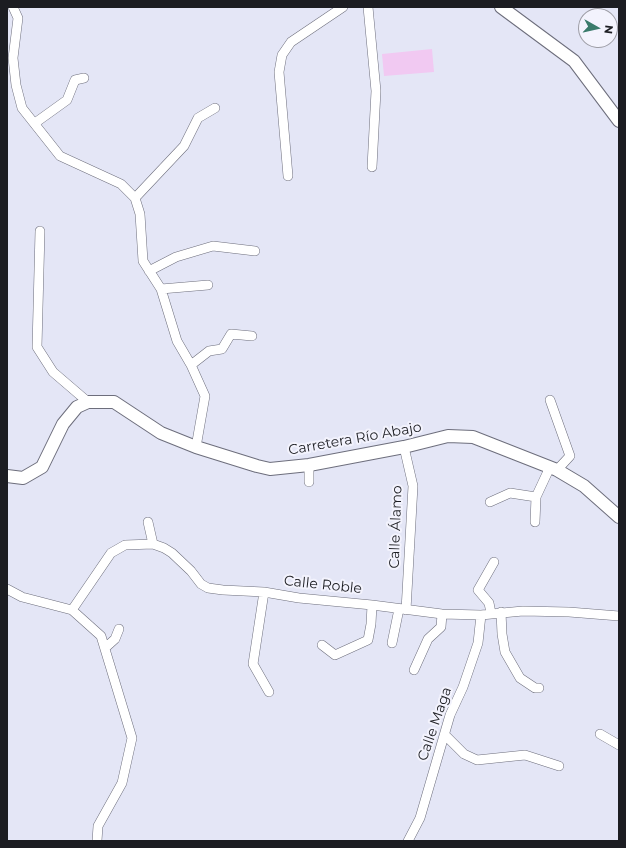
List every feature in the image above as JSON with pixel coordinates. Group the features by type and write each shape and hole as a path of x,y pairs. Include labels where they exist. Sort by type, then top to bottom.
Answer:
{"street":[{"path":"13,7 18,18 13,58 16,85 22,108 60,156 121,184 135,198 140,214 143,261 161,289 177,342 191,365 205,396 196,447"},
{"path":"288,176 279,72 282,55 291,42 342,7"},
{"path":"368,7 376,91 372,167"},
{"path":"502,7 574,61 619,121"},
{"path":"35,123 67,100 76,80 84,78"},
{"path":"135,198 184,146 198,118 215,108"},
{"path":"7,476 23,478 42,467 63,424 77,407 88,402 53,372 37,347 40,231"},
{"path":"149,271 176,256 213,246 255,251"},
{"path":"161,289 208,285"},
{"path":"191,365 209,351 222,350 231,334 252,336"},
{"path":"534,522 536,497 554,468 570,456 550,400"},
{"name":"Carretera Río Abajo","path":"88,402 114,402 161,433 196,447 256,466 270,468 309,465 404,447 448,436 473,437 554,468 584,486 619,517"},
{"name":"Calle Álamo","path":"392,642 403,610 413,486 404,447"},
{"path":"309,465 309,482"},
{"path":"490,502 510,493 536,497"},
{"path":"148,522 153,544"},
{"name":"Calle Roble","path":"72,610 111,553 124,545 153,544 172,553 191,571 201,584 208,588 264,592 299,598 442,614 481,615 523,610 619,616"},
{"path":"491,613 489,604 478,590 494,562"},
{"path":"7,589 22,597 72,610 102,636 132,738 122,783 98,826 97,841"},
{"path":"264,592 253,664 269,692"},
{"path":"322,645 335,655 368,640 372,605"},
{"path":"501,612 505,652 520,678 535,688 539,688"},
{"path":"414,670 428,639 441,627 442,614"},
{"name":"Calle Maga","path":"408,841 420,818 450,715 478,643 481,615"},
{"path":"105,648 115,639 119,629"},
{"path":"600,734 619,745"},
{"path":"445,735 464,754 477,760 525,755 559,766"}],"shaded area":[{"path":"432,49 434,72 384,76 382,54"}]}
